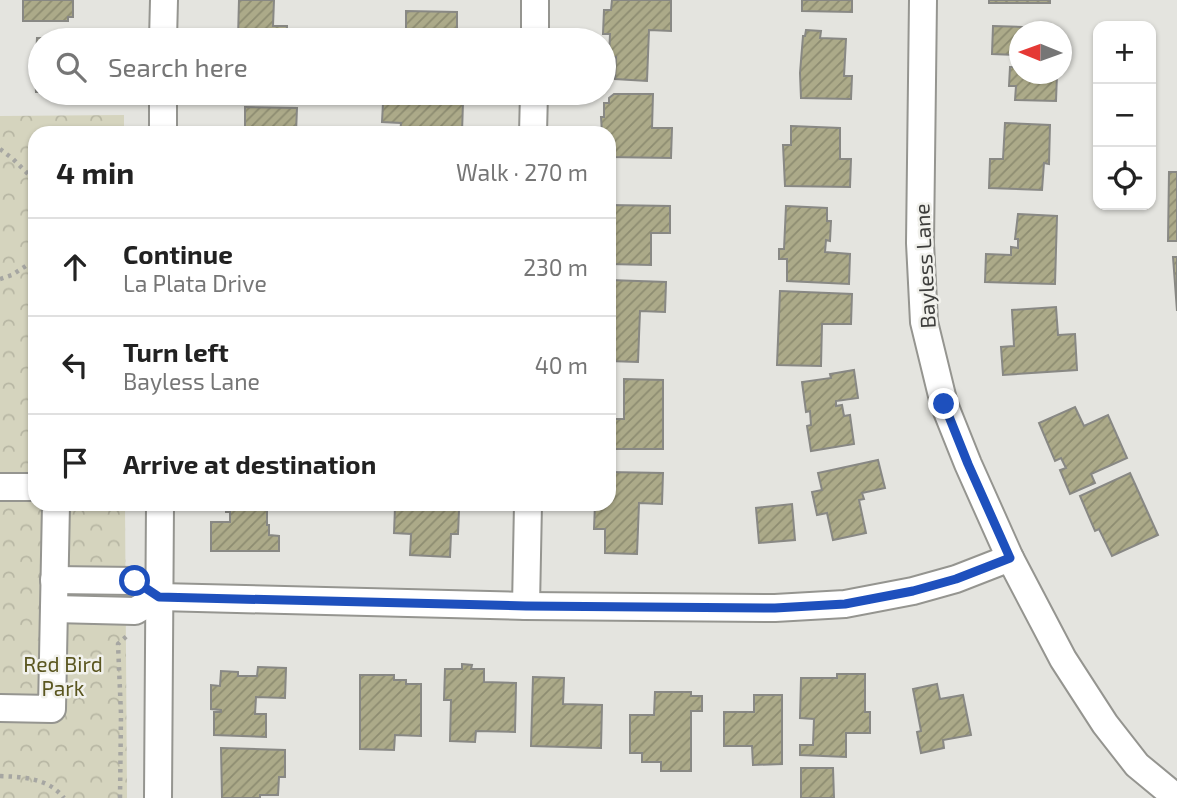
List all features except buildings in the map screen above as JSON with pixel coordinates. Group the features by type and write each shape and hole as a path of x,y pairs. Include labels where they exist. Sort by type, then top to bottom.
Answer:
{"street":[{"path":"163,28 164,0"},
{"path":"535,28 536,0"},
{"name":"Bayless Lane","path":"923,0 920,243 924,323 944,404 1010,558 1063,659 1105,724 1137,765 1177,798"},
{"path":"163,105 163,126"},
{"path":"533,126 534,105"},
{"path":"0,486 28,487"},
{"path":"0,708 52,709 56,511"},
{"path":"158,798 160,511"},
{"path":"526,606 527,511"},
{"path":"54,609 135,611 159,597 526,606 775,608 845,604 913,591 956,579 1010,558"},
{"path":"54,580 135,581 159,597"}],"path":[{"path":"0,149 28,174"},
{"path":"0,279 28,265"},
{"path":"120,798 118,644 134,629"},
{"path":"0,776 28,777 45,783 64,798"}],"green space":[{"name":"Red Bird Park","path":"124,115 124,126 28,126 28,511 125,511 127,798 0,798 0,116"}],"route":[{"path":"135,581 159,597 526,606 775,608 845,604 913,591 956,579 1010,558 944,404"}]}
